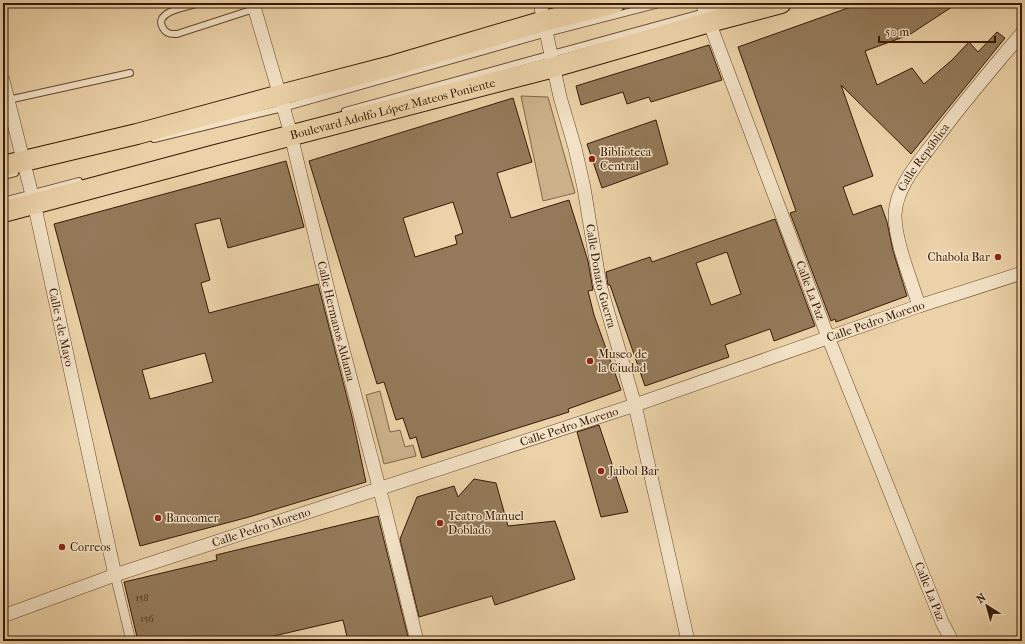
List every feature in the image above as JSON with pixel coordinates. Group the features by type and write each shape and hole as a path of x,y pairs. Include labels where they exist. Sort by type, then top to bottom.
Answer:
{"main road":[{"path":"3,166 28,166 137,134 282,101 544,19 615,3"},
{"name":"Boulevard Adolfo López Mateos Poniente","path":"3,212 33,198 289,129 552,61 706,12 781,3"}],"street":[{"name":"Calle Hermanos Aldama","path":"253,6 282,101 335,319 417,641"},
{"name":"Calle La Paz","path":"706,12 828,337 942,622 952,641"},
{"name":"Calle Donato Guerra","path":"544,19 552,61 584,188 600,285 635,405 688,641"},
{"name":"Calle República","path":"919,306 896,232 895,214 900,195 911,173 961,105 1022,33"},
{"name":"Calle 5 de Mayo","path":"3,80 28,166 33,198 115,576"},
{"name":"Calle Pedro Moreno","path":"3,616 115,576 635,405 828,337 1022,273"},
{"path":"115,576 132,641"}],"lane":[{"path":"200,3 165,14 161,20 163,30 169,34 177,34 253,6"},
{"path":"544,19 663,3"},
{"path":"706,12 738,3"},
{"path":"342,112 552,61"},
{"path":"8,100 130,73"},
{"path":"147,141 282,101"},
{"path":"3,176 28,166"},
{"path":"3,201 33,198 85,180"}],"shaded area":[{"path":"521,96 548,97 575,193 543,201"},
{"path":"380,391 390,432 400,430 405,447 413,445 416,456 384,464 366,395"}],"building":[{"path":"862,3 958,3 909,35 865,51 877,85 912,68 924,84 952,60 969,42 978,52 997,32 1005,38 911,154 841,85 873,176 843,187 853,215 881,205 907,296 836,322 835,319 831,321 790,213 796,211 738,47"},
{"path":"709,45 722,80 651,102 649,97 627,104 623,92 581,105 576,86"},
{"path":"513,98 532,162 497,173 511,218 569,200 588,261 593,290 588,291 594,315 621,390 568,409 569,412 422,458 416,437 410,439 403,418 396,420 384,382 377,384 309,161","holes":["453,202 463,233 455,236 457,244 415,257 403,218"]},
{"path":"656,120 668,164 602,188 587,144"},
{"path":"286,161 304,227 228,248 220,218 195,224 210,280 201,283 209,313 318,284 352,417 366,482 249,517 140,546 54,224","holes":["205,353 213,382 150,399 142,370"]},
{"path":"775,219 815,326 774,341 770,329 725,345 729,357 645,386 610,285 608,285 606,272 650,257 652,262","holes":["727,252 741,294 711,305 696,263"]},
{"name":"Jaibol Bar","path":"599,425 628,512 601,517 577,432"},
{"path":"474,479 496,483 508,526 555,521 575,579 495,605 492,596 419,617 400,539 417,497 454,486 458,497"},
{"path":"378,516 409,641 348,641 343,620 265,638 266,641 138,641 124,582 217,560 216,555"}],"place":[{"name":"Biblioteca Central","path":"592,159"},
{"name":"Chabola Bar","path":"998,257"},
{"name":"Museo de la Ciudad","path":"590,361"},
{"name":"Jaibol Bar","path":"601,471"},
{"name":"Bancomer","path":"158,518"},
{"name":"Teatro Manuel Doblado","path":"440,523"},
{"name":"Correos","path":"62,547"}]}
